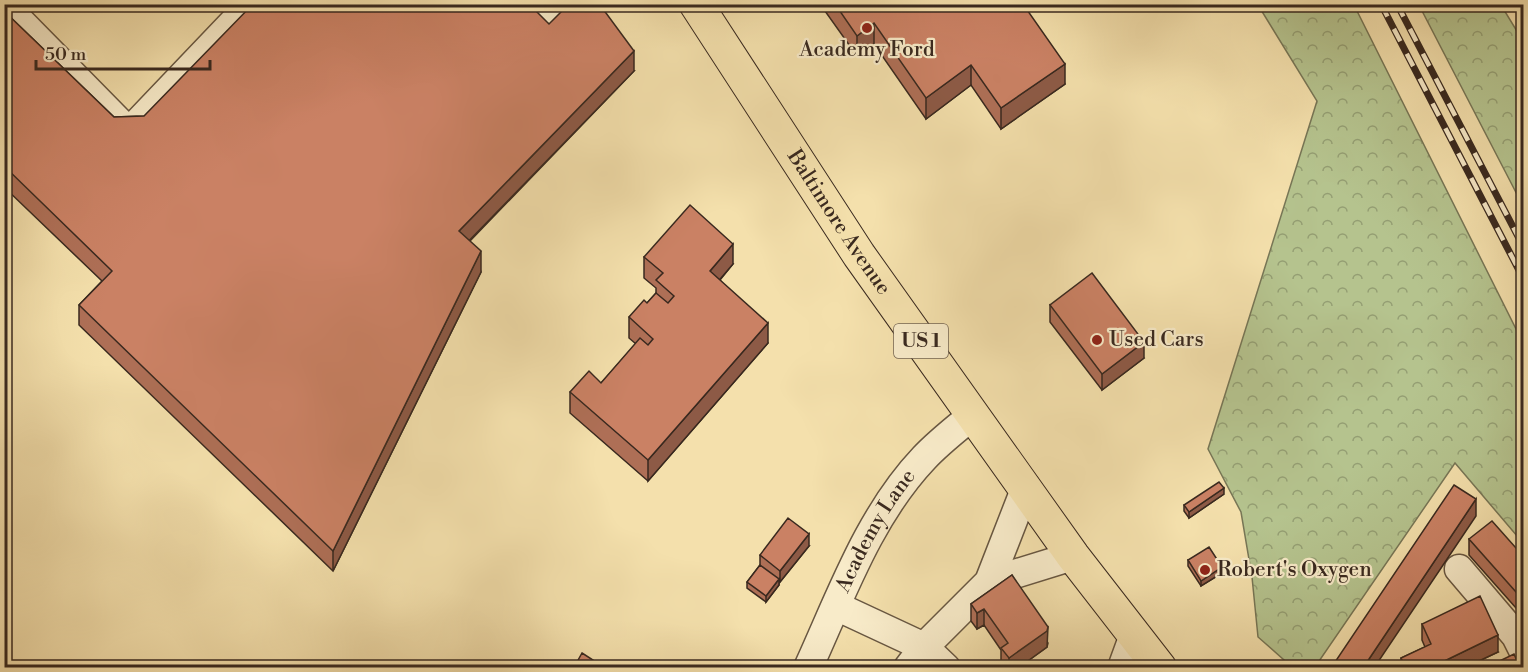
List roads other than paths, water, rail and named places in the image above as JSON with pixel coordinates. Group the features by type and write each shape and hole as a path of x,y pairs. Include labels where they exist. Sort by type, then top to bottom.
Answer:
{"main road":[{"name":"Baltimore Avenue","path":"696,4 860,255 1073,556 1160,668"}],"street":[{"path":"4,5 129,132 251,4"},
{"name":"Academy Lane","path":"808,668 860,555 890,502 923,459 973,415"},
{"path":"916,657 989,582 1026,487"},
{"path":"989,582 1073,556"},
{"path":"1459,569 1516,636 1517,656"},
{"path":"837,606 916,657 946,668"},
{"path":"1122,668 1134,635"}],"railway":[{"path":"1381,4 1524,280"},
{"path":"1397,4 1524,248"}],"place":[{"name":"Academy Ford","path":"867,28"},
{"name":"Used Cars","path":"1097,340"},
{"name":"Robert's Oxygen","path":"1205,570"}]}
